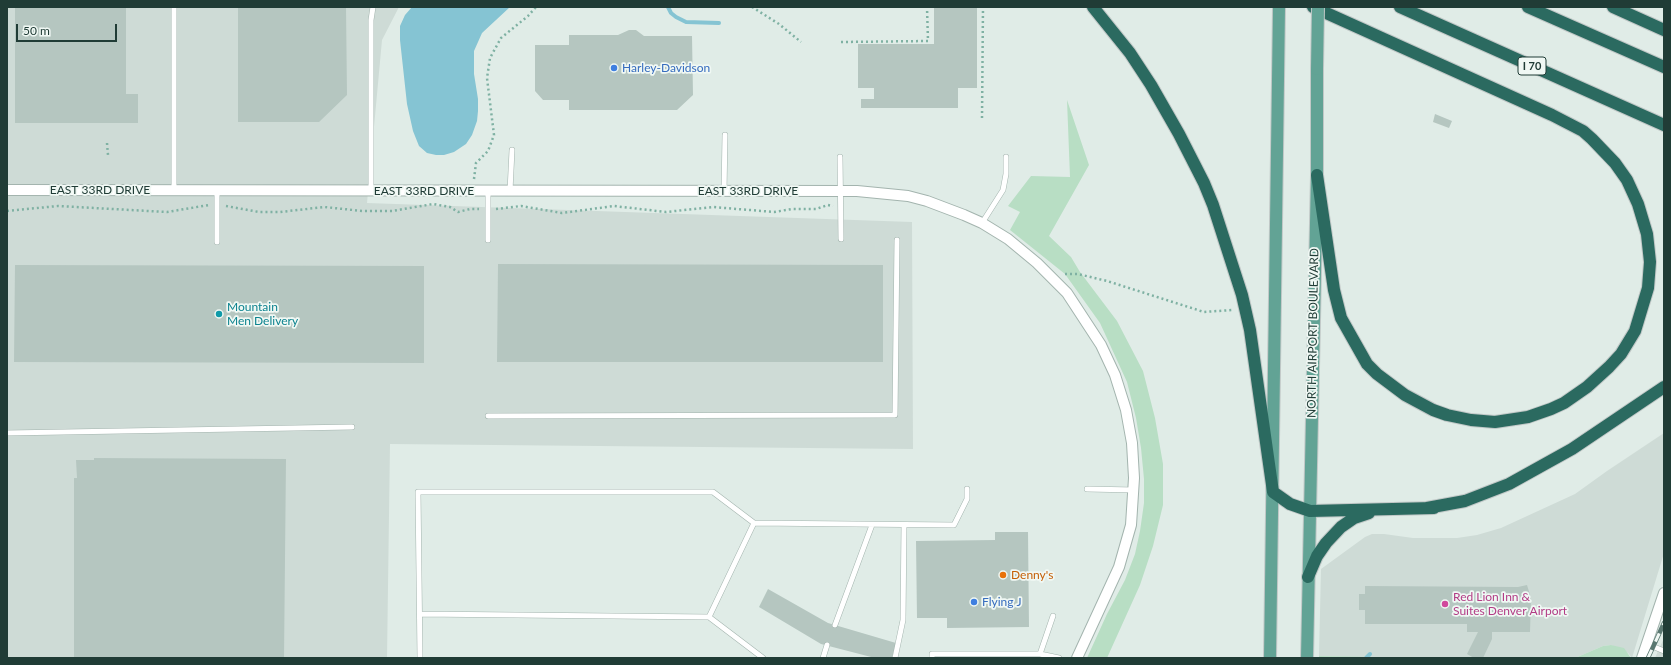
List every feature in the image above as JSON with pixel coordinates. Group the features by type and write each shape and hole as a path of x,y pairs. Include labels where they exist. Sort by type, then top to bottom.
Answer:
{"highway":[{"path":"1093,7 1130,52 1151,85 1179,134 1204,183 1213,205 1242,295 1250,330 1273,492 1290,504 1310,511 1434,508"},
{"path":"1313,7 1552,114 1583,131 1592,139 1615,163 1627,180 1638,204 1647,234 1650,262 1648,288 1635,331 1621,354 1610,367 1588,387 1551,409 1528,417 1495,422 1472,420 1447,415 1433,410 1405,395 1377,374 1367,364 1341,318 1334,290 1317,175"},
{"name":"I 70","path":"1400,7 1664,125"},
{"path":"1528,7 1664,68"},
{"path":"1613,7 1664,30"},
{"path":"1308,577 1317,556 1326,543 1341,527 1354,518 1371,512 1434,508 1465,501 1489,493 1535,470 1572,449 1664,387"}],"main road":[{"path":"1270,658 1278,7"},
{"name":"NORTH AIRPORT BOULEVARD","path":"1307,658 1317,175 1318,7"}],"street":[{"name":"EAST 33RD DRIVE","path":"7,190 473,192 841,191 875,192 908,196 942,206 997,231 1023,251 1057,282 1082,314 1101,345 1115,375 1126,410 1132,443 1134,490 1131,524 1119,567 1077,658"},
{"path":"1642,658 1664,593"}],"lane":[{"path":"174,7 174,190"},
{"path":"371,191 371,20 373,7"},
{"path":"724,192 725,135"},
{"path":"510,192 512,150"},
{"path":"840,157 841,239"},
{"path":"982,224 1002,190 1006,174 1006,158"},
{"path":"217,191 217,242"},
{"path":"488,192 488,240"},
{"path":"488,416 895,415 897,240"},
{"path":"7,433 352,427"},
{"path":"420,658 418,492 713,492 754,522 954,525 967,499 967,489"},
{"path":"1087,490 1134,490"},
{"path":"709,617 754,522"},
{"path":"835,625 872,524"},
{"path":"896,658 903,620 904,525"},
{"path":"420,614 709,617 763,658"},
{"path":"1040,654 1054,616"},
{"path":"1647,644 1664,651"},
{"path":"823,658 827,645"},
{"path":"932,658 932,654 1040,654 1059,658"}],"path":[{"path":"473,192 476,163 488,151 494,135 487,78 490,58 501,38 528,16 536,7"},
{"path":"752,7 779,24 801,42"},
{"path":"841,42 928,41 927,7"},
{"path":"982,118 983,7"},
{"path":"107,143 108,155"},
{"path":"7,211 58,206 167,212 217,204 259,212 280,212 324,207 363,211 392,211 433,204 450,207 458,212 470,209 505,209 521,206 562,213 614,206 666,212 713,207 774,212 792,209 816,209 828,205 841,206"},
{"path":"1065,274 1078,274 1204,312 1232,310"}],"shaded area":[{"path":"7,7 399,7 382,40 367,203 912,222 913,449 390,444 387,658 7,658"},
{"path":"1664,433 1664,553 1632,658 1628,653 1611,645 1603,646 1575,658 1373,658 1319,656 1321,569 1365,537 1372,534 1384,534 1413,538 1457,538 1477,535 1501,528 1575,494"},
{"path":"1664,638 1664,658 1655,658"}],"green space":[{"path":"1067,100 1089,165 1049,236 1071,257 1080,272 1117,321 1143,371 1155,418 1163,464 1163,505 1153,546 1140,585 1107,658 1087,658 1107,614 1125,580 1135,554 1140,531 1144,503 1144,479 1136,418 1127,382 1100,323 1065,274 1010,230 1020,212 1008,206 1031,176 1070,177"},
{"path":"1611,645 1624,648 1631,658 1575,658 1603,646"},
{"path":"1319,656 1374,657 1319,658"}],"water":[{"path":"412,7 510,7 482,33 474,51 474,74 478,99 478,111 477,121 472,135 466,144 454,152 444,155 427,153 419,146 413,131 407,104 400,40 400,26 405,15"}],"building":[{"path":"15,7 126,7 126,94 138,94 138,123 15,123"},
{"path":"238,7 346,7 347,95 319,122 238,122"},
{"path":"934,7 977,7 977,88 958,88 958,108 861,108 861,99 874,99 874,88 858,88 858,44 934,44"},
{"name":"Harley-Davidson","path":"629,30 636,30 644,36 692,36 693,95 677,110 569,110 569,100 543,100 535,91 535,45 569,45 569,35 618,35"},
{"path":"1435,114 1452,121 1449,128 1433,122"},
{"path":"498,264 883,265 883,362 497,362"},
{"name":"Mountain Men Delivery","path":"15,265 424,266 424,363 14,362"},
{"path":"94,458 286,459 284,658 74,658 74,478 77,478 76,460 94,460"},
{"path":"995,532 1028,532 1029,627 947,628 947,618 917,618 916,541 995,540"},
{"name":"Red Lion Inn & Suites Denver Airport","path":"1527,585 1531,598 1530,632 1492,632 1492,639 1483,658 1474,658 1467,654 1478,632 1467,632 1467,624 1365,624 1365,610 1359,610 1359,594 1365,594 1365,586 1518,587"},
{"path":"768,589 828,623 896,643 892,658 875,658 821,644 759,607"}],"waterway":[{"path":"668,7 671,13 686,22 719,23"},
{"path":"1366,658 1370,654"}],"railway":[{"path":"1648,658 1664,623"}],"place":[{"name":"Harley-Davidson","path":"614,68"},
{"name":"Mountain Men Delivery","path":"219,314"},
{"name":"Denny's","path":"1003,575"},
{"name":"Flying J","path":"974,602"},
{"name":"Red Lion Inn & Suites Denver Airport","path":"1445,604"}]}
